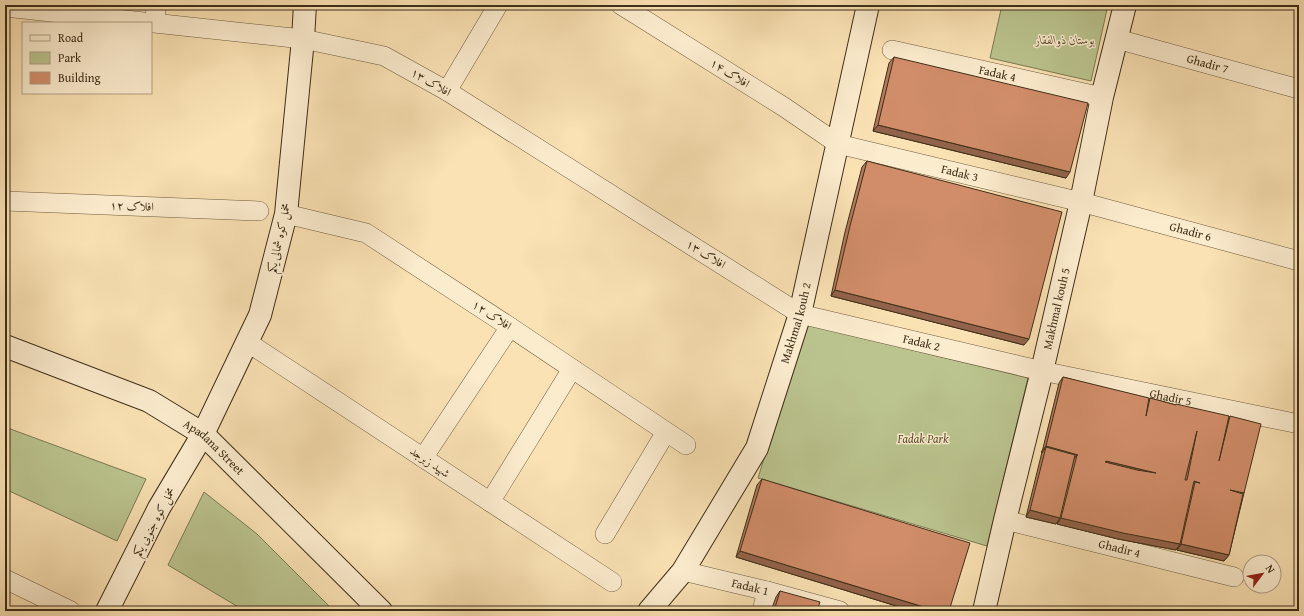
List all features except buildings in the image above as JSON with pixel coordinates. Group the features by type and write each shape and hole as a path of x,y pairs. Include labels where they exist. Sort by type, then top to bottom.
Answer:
{"street":[{"name":"مخمل کوه شمالی‌ یکم","path":"203,434 260,315 286,214 305,5"},
{"path":"447,91 498,5"},
{"name":"افلاک ۱۴","path":"621,5 784,107 838,144"},
{"name":"Makhmal kouh 2","path":"649,611 683,571 757,448 800,314 868,5"},
{"name":"Makhmal kouh 5","path":"984,611 1042,371 1081,202 1102,96 1125,5"},
{"name":"افلاک ۱۳","path":"5,7 156,14 303,39 384,56 447,91 800,314"},
{"name":"Ghadir 7","path":"1117,39 1299,89"},
{"name":"Fadak 4","path":"892,50 1102,96"},
{"name":"Fadak 3","path":"838,144 1081,202"},
{"name":"افلاک ۱۲","path":"5,201 258,211"},
{"name":"Ghadir 6","path":"1081,202 1299,261"},
{"name":"افلاک ۱۲","path":"286,214 366,233 572,368 686,445"},
{"name":"Fadak 2","path":"800,314 1042,371"},
{"path":"423,458 510,327"},
{"name":"شهید زبرجد","path":"247,342 612,582"},
{"name":"Apadana Street","path":"5,346 149,401 203,434 381,611"},
{"path":"490,502 572,368"},
{"name":"Ghadir 5","path":"1042,371 1299,424"},
{"path":"605,534 666,432"},
{"name":"مخمل کوه جنوبی یکم","path":"107,611 160,508 203,434"},
{"name":"Ghadir 4","path":"1005,520 1234,577"},
{"name":"Fadak 1","path":"683,571 767,591 840,611"},
{"path":"5,579 71,611"},
{"path":"762,611 767,591"}],"green space":[{"name":"بوستان ذوالفقار","path":"1002,5 1108,5 1091,81 990,58"},
{"name":"Fadak Park","path":"805,324 1028,378 987,546 758,478"},
{"path":"5,427 146,479 117,541 5,489"},
{"path":"204,492 257,534 334,611 245,611 168,565"}]}
